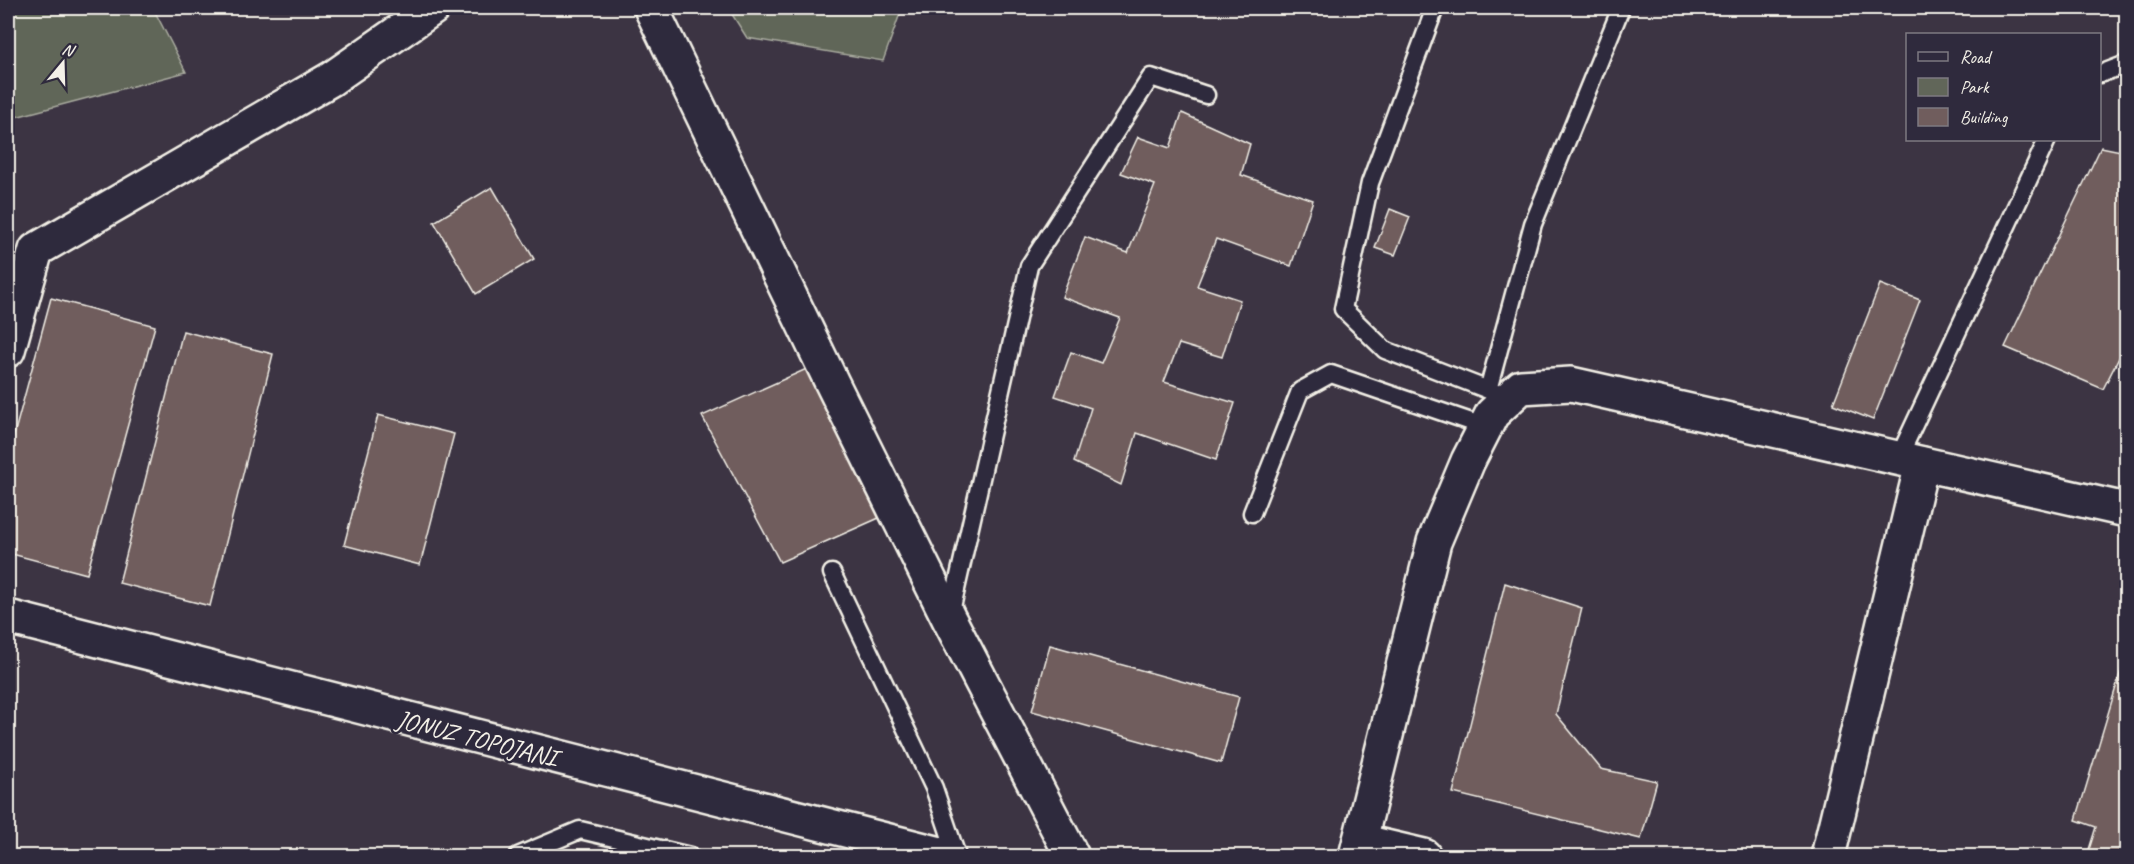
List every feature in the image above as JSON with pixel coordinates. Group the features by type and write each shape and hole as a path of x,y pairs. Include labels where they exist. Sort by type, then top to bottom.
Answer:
{"street":[{"path":"8,350 36,250 331,79 433,8"},
{"path":"651,8 949,619 1072,856"},
{"path":"1424,856 1358,849 1434,542 1499,394 1521,387 1571,384 2127,510"},
{"path":"1828,856 1910,462"},
{"name":"JONUZ TOPOJANI","path":"8,617 130,650 948,856"}],"lane":[{"path":"1435,8 1370,183 1343,309 1385,350 1499,394 1533,224 1620,8"},
{"path":"2101,74 2127,64"},
{"path":"949,619 1029,266 1151,77 1206,95"},
{"path":"1910,462 2047,141"},
{"path":"1252,513 1300,391 1331,374 1486,427"},
{"path":"832,573 934,788 957,856"},
{"path":"518,856 580,830 690,856"}],"green space":[{"path":"8,8 153,8 186,72 8,119"},
{"path":"728,8 902,8 883,61 747,38"}],"building":[{"path":"1182,113 1250,144 1241,175 1313,200 1291,266 1216,239 1197,286 1240,300 1222,357 1179,344 1164,382 1235,403 1216,460 1137,433 1121,485 1074,462 1091,408 1055,396 1071,352 1101,363 1120,318 1062,297 1085,237 1128,253 1155,185 1121,173 1138,137 1170,148"},
{"path":"2101,147 2126,152 2126,344 2103,389 2005,347"},
{"path":"492,187 534,259 476,294 434,222"},
{"path":"1390,209 1410,217 1395,255 1375,248"},
{"path":"1880,284 1920,300 1873,420 1833,404"},
{"path":"51,298 155,326 87,574 8,553 8,457"},
{"path":"183,331 273,354 210,606 119,583"},
{"path":"811,367 879,518 780,562 702,416"},
{"path":"378,415 454,434 420,565 344,545"},
{"path":"1505,583 1582,608 1556,714 1601,769 1657,781 1641,839 1453,793"},
{"path":"1050,645 1239,697 1221,763 1032,711"},
{"path":"2126,654 2126,856 2087,856 2096,827 2076,820"}]}
